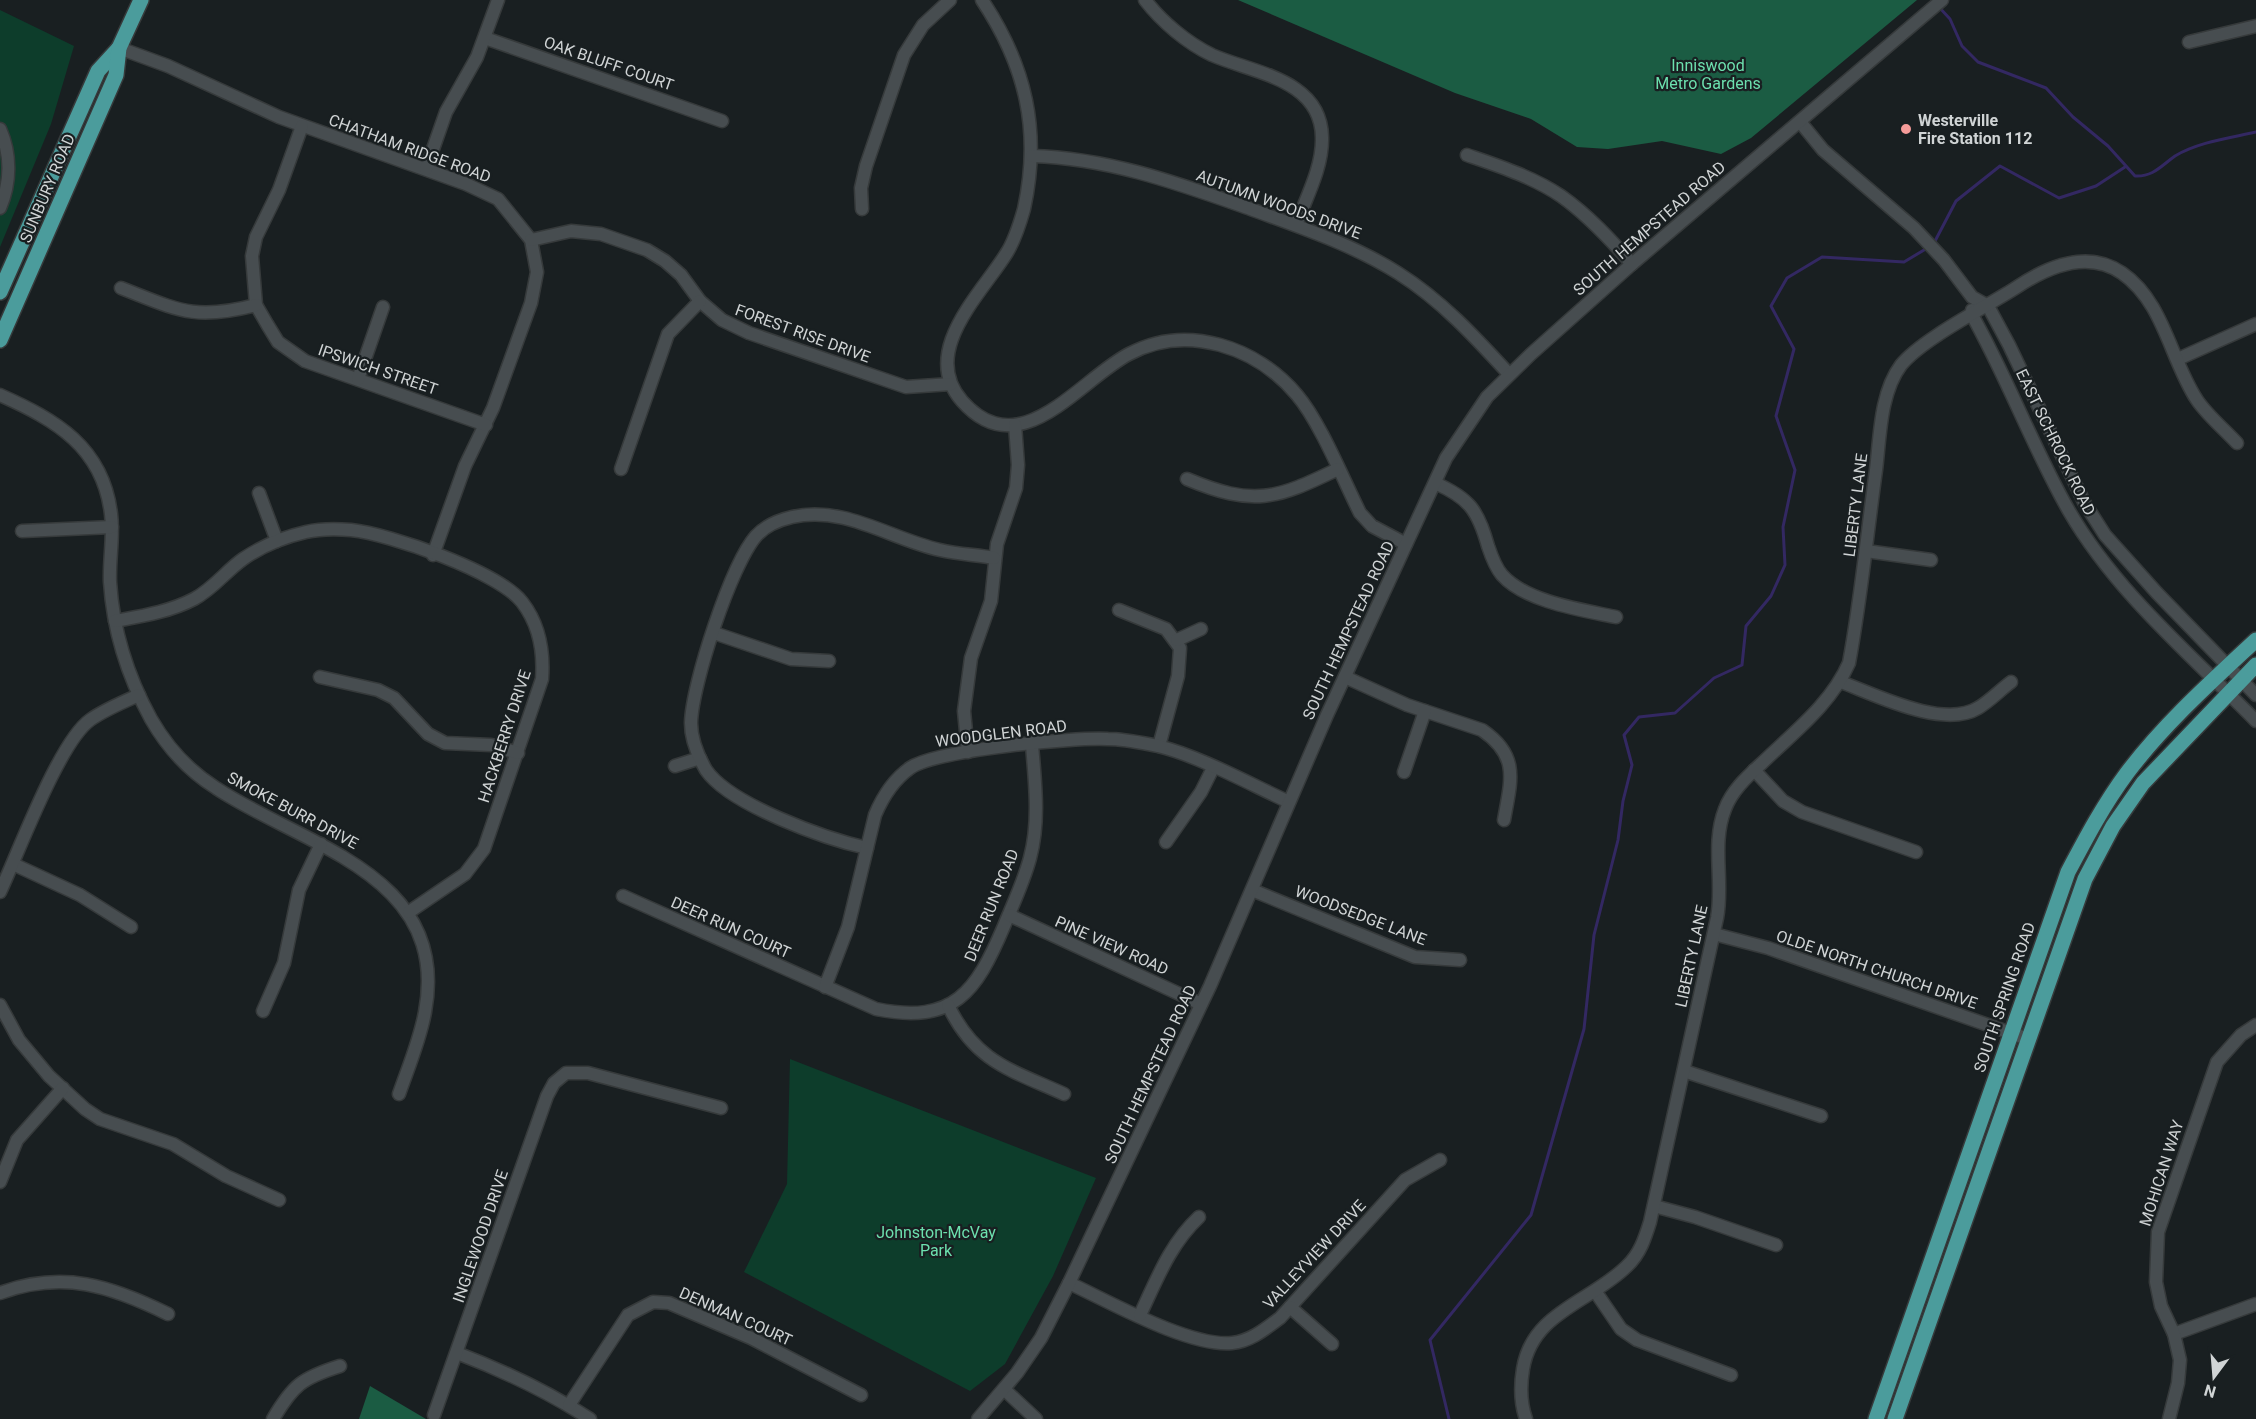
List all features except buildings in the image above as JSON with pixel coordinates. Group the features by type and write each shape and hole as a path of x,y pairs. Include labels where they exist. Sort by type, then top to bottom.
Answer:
{"main road":[{"name":"SUNBURY ROAD","path":"0,292 98,71 119,48 141,0"},
{"name":"SUNBURY ROAD","path":"0,340 116,75 119,48"},
{"name":"SOUTH SPRING ROAD","path":"1876,1419 2068,872 2097,817 2128,772 2215,679 2256,640"},
{"path":"1895,1419 2085,879 2113,826 2143,783 2256,665"},
{"path":"1892,1372 1909,1377"}],"street":[{"path":"426,169 446,112 485,38 498,0"},
{"path":"862,208 861,188 866,166 904,55 923,25 950,0"},
{"path":"982,0 1014,56 1023,83 1030,123 1032,156 1023,211 1008,251 954,330 948,352 951,384 962,401 977,413 994,422 1016,425 1032,422 1048,414 1130,354 1157,344 1188,341 1221,344 1250,355 1276,372 1299,396 1366,519 1372,526 1406,544"},
{"path":"1145,0 1183,37 1212,54 1275,77 1300,90 1317,112 1322,136 1319,161 1296,225"},
{"name":"SOUTH HEMPSTEAD ROAD","path":"978,1419 1005,1390 1041,1338 1069,1283 1201,1004 1345,677 1446,458 1487,397 1509,374 1632,264 1746,165 1801,123 1942,0"},
{"path":"2189,42 2256,26"},
{"name":"OAK BLUFF COURT","path":"485,38 722,121"},
{"name":"CHATHAM RIDGE ROAD","path":"119,48 168,66 233,98 302,126 466,184 498,199 531,240 537,272 531,303 486,425 465,466 433,555"},
{"path":"1801,123 1823,150 1881,199 1944,260 1972,297 1988,306"},
{"name":"IPSWICH STREET","path":"302,126 279,190 256,237 252,256 256,305 279,342 305,361 486,425"},
{"path":"0,129 9,164 6,188 0,208"},
{"path":"1467,154 1531,180 1561,196 1613,243 1632,264"},
{"name":"AUTUMN WOODS DRIVE","path":"1032,156 1090,160 1132,169 1296,225 1358,250 1399,274 1437,301 1509,374"},
{"name":"FOREST RISE DRIVE","path":"531,240 571,231 586,232 647,250 681,275 700,301 722,320 749,333 882,380 917,388 951,384"},
{"name":"LIBERTY LANE","path":"1526,1419 1520,1395 1521,1378 1524,1360 1534,1339 1550,1320 1627,1267 1637,1254 1654,1206 1720,904 1721,819 1731,795 1831,696 1850,663 1881,427 1890,386 1901,366 1920,348 2041,271 2071,261 2102,264 2120,271 2136,284 2149,300 2197,400 2237,443"},
{"path":"121,288 196,314 225,313 256,305"},
{"path":"1972,297 1972,315"},
{"path":"621,469 668,334 700,301"},
{"name":"EAST SCHROCK ROAD","path":"1988,306 2025,377 2084,502 2105,534 2132,566 2256,694"},
{"path":"358,379 383,307"},
{"name":"EAST SCHROCK ROAD","path":"1972,315 1994,353 2069,511 2091,544 2117,579 2256,721"},
{"path":"2178,359 2256,324"},
{"name":"SMOKE BURR DRIVE","path":"0,395 38,412 83,447 107,492 112,527 110,580 115,621 123,654 152,720 173,752 215,788 357,863 409,912 428,964 426,1011 399,1094"},
{"path":"968,752 964,711 971,658 991,601 994,558 1016,488 1016,425"},
{"path":"1187,479 1208,488 1255,498 1279,496 1338,469"},
{"path":"1435,483 1454,491 1472,506 1502,574 1517,586 1544,599 1572,608 1617,617"},
{"path":"259,493 277,541"},
{"path":"867,848 822,836 747,802 727,790 708,772 700,758 691,724 695,688 732,579 747,549 758,535 774,522 791,517 828,514 848,518 939,550 994,558"},
{"path":"22,531 112,527"},
{"name":"HACKBERRY DRIVE","path":"115,621 162,613 195,599 243,559 277,541 308,532 352,531 433,555 503,584 522,602 534,625 544,655 542,679 484,849 465,874 409,912"},
{"path":"1866,551 1931,560"},
{"path":"1119,610 1166,629 1177,640 1180,648 1180,666 1159,747"},
{"path":"1177,640 1201,629"},
{"path":"714,633 791,659 829,661"},
{"path":"320,677 378,690 394,698 428,734 445,743 491,746 518,753"},
{"path":"1345,677 1425,711 1482,730 1506,751 1512,776 1504,820"},
{"path":"1841,681 1927,712 1953,715 1978,708 2011,682"},
{"path":"0,892 57,767 77,732 90,720 139,694"},
{"path":"1404,772 1425,711"},
{"name":"WOODGLEN ROAD","path":"825,987 848,927 882,798 911,767 932,758 968,752 1107,738 1159,747 1289,802"},
{"name":"DEER RUN ROAD","path":"825,987 876,1009 904,1015 927,1013 948,1005 966,993 980,978 1009,915 1030,857 1036,790 1032,745"},
{"path":"675,766 700,758"},
{"path":"1166,842 1201,792 1213,768"},
{"path":"1754,771 1783,801 1802,812 1916,852"},
{"path":"263,1011 284,963 299,890 321,844"},
{"path":"13,864 80,895 131,927"},
{"name":"WOODSEDGE LANE","path":"1252,890 1414,957 1460,960"},
{"name":"DEER RUN COURT","path":"623,896 825,987"},
{"name":"PINE VIEW ROAD","path":"1009,915 1201,1004"},
{"name":"OLDE NORTH CHURCH DRIVE","path":"1714,934 1768,948 2028,1039"},
{"path":"0,1005 19,1040 63,1088 100,1119 173,1144 226,1176 279,1200"},
{"path":"948,1005 965,1036 976,1048 1004,1068 1064,1094"},
{"name":"MOHICAN WAY","path":"2169,1419 2178,1383 2180,1360 2174,1334 2161,1306 2156,1282 2158,1232 2217,1062 2241,1035 2256,1025"},
{"path":"1684,1071 1821,1116"},
{"name":"INGLEWOOD DRIVE","path":"434,1415 547,1096 554,1083 566,1073 592,1074 721,1108"},
{"path":"0,1182 17,1140 63,1088"},
{"name":"VALLEYVIEW DRIVE","path":"1069,1283 1185,1336 1209,1342 1233,1343 1259,1334 1290,1306 1405,1180 1440,1160"},
{"path":"1654,1206 1695,1217 1776,1245"},
{"path":"1140,1315 1169,1254 1182,1233 1199,1217"},
{"path":"0,1292 51,1282 69,1281 98,1285 126,1294 168,1314"},
{"path":"1595,1291 1621,1329 1637,1340 1731,1375"},
{"name":"DENMAN COURT","path":"569,1405 628,1315 653,1302 669,1303 711,1319 861,1395"},
{"path":"2174,1334 2256,1304"},
{"path":"1290,1306 1332,1344"},
{"path":"457,1353 508,1372 590,1419"},
{"path":"273,1419 289,1392 312,1375 340,1366"},
{"path":"1005,1390 1036,1419"}],"green space":[{"name":"Inniswood Metro Gardens","path":"1238,0 1917,0 1751,138 1721,154 1662,141 1608,149 1577,147 1531,119 1455,93"},
{"path":"0,10 74,46 51,124 0,247"},
{"name":"Johnston-McVay Park","path":"790,1059 1096,1178 1053,1276 1005,1364 970,1391 744,1272 787,1184"},
{"path":"370,1386 426,1419 359,1419"}],"waterway":[{"path":"1938,6 1950,19 1962,46 1978,62 2046,88 2073,117 2108,146 2135,176 2152,173 2175,156 2194,147 2256,132"},
{"path":"1934,243 1956,201 2000,166 2059,198 2096,186 2125,167"},
{"path":"1449,1419 1430,1340 1531,1215 1584,1029 1594,935 1618,840 1623,801 1632,765 1624,735 1639,717 1675,713 1714,678 1742,665 1746,626 1771,596 1785,565 1783,527 1795,470 1776,416 1794,349 1771,306 1787,278 1822,257 1904,262 1929,247"}],"place":[{"name":"Westerville Fire Station 112","path":"1906,129"}]}
